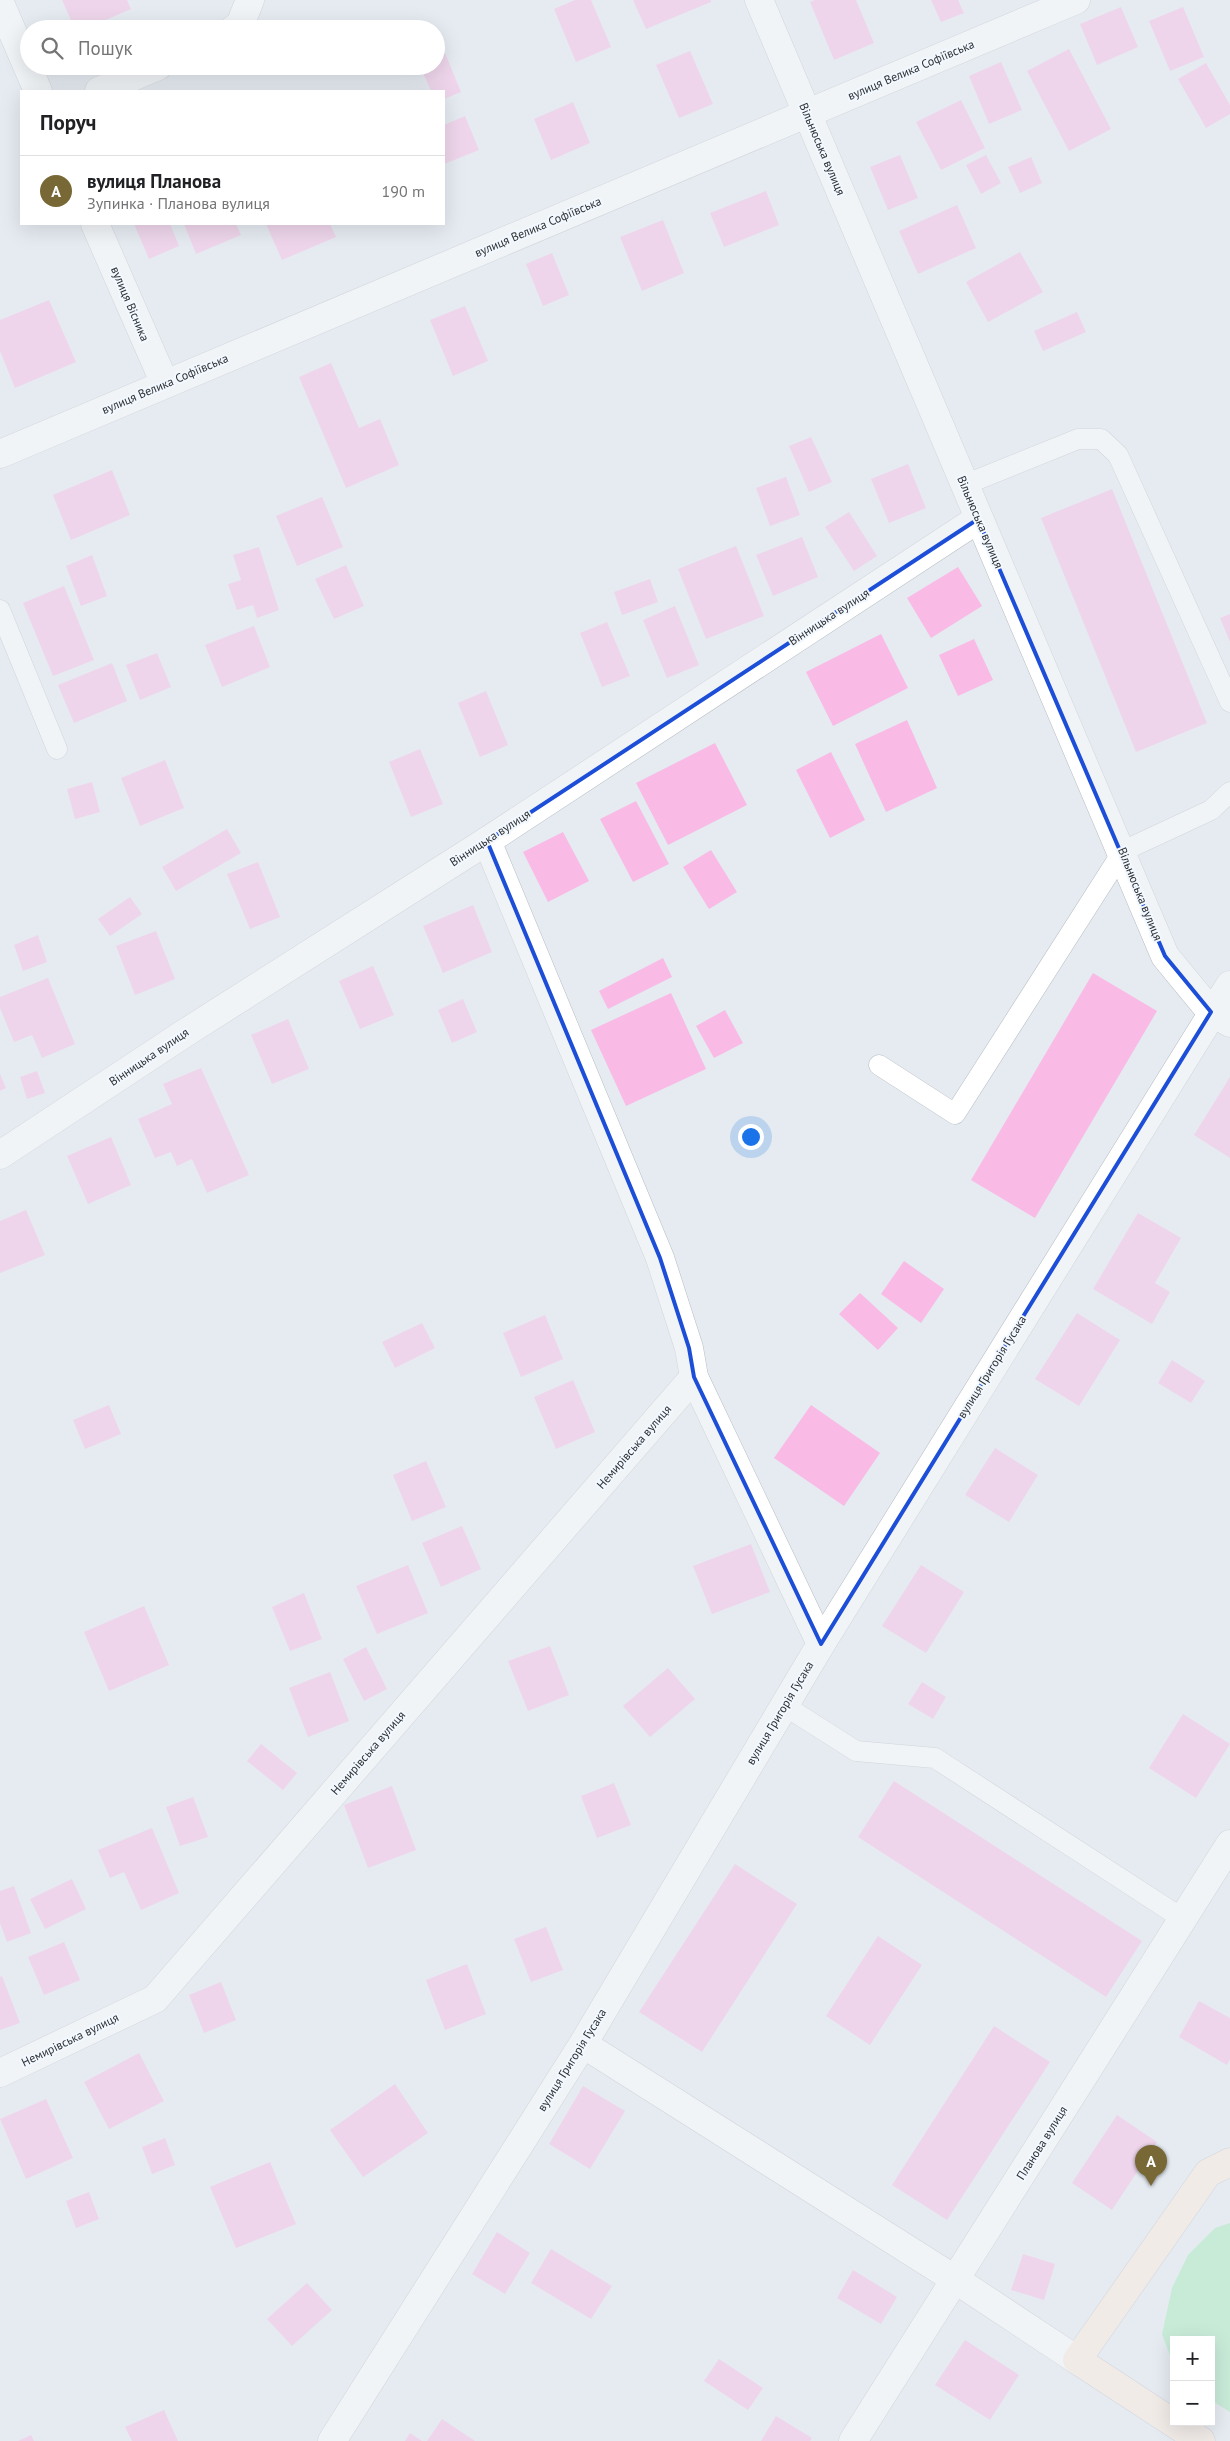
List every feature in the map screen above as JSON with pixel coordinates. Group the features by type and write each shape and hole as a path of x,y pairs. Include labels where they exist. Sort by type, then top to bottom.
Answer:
{"street":[{"path":"242,20 250,0"},
{"name":"Вільнюська вулиця","path":"759,0 978,519 1123,852 1165,956 1221,1018"},
{"name":"вулиця Велика Софіївська","path":"0,454 1076,0"},
{"path":"0,3 20,49"},
{"path":"31,75 38,90"},
{"path":"101,90 137,75"},
{"name":"вулиця Вісника","path":"95,225 165,384"},
{"name":"Вінницька вулиця","path":"0,1155 978,519"},
{"path":"487,840 660,1258 689,1348 694,1377 821,1644"},
{"name":"вулиця Григорія Гусака","path":"330,2439 583,2044 821,1644 1221,1018 1230,985"},
{"name":"Немирівська вулиця","path":"0,2073 155,1999 694,1377"},
{"name":"Планова вулиця","path":"853,2441 1230,1844"},
{"path":"583,2044 956,2280 1201,2441"},
{"path":"1077,2360 1208,2173 1230,2162"}],"lane":[{"path":"964,485 1078,439 1101,439 1118,454 1230,702"},
{"path":"0,610 57,749"},
{"path":"878,1065 955,1114 1123,852 1211,810 1230,792"},
{"path":"785,1706 856,1752 935,1758 1183,1919"}],"highlighted area":[{"path":"978,519 1165,956 1211,1012 821,1644 694,1377 689,1348 660,1258 487,841"}],"green space":[{"path":"1230,2223 1230,2412 1215,2403 1215,2336 1170,2336 1170,2355 1162,2334 1172,2288 1188,2255 1215,2228"}],"building":[{"path":"62,0 127,0 131,9 106,20 71,20"},
{"path":"575,0 591,0 611,47 576,62 554,9"},
{"path":"633,0 711,0 711,2 646,29"},
{"path":"815,0 856,0 874,43 834,60 810,2"},
{"path":"931,0 958,0 964,13 941,22"},
{"path":"1121,7 1138,47 1097,65 1080,24"},
{"path":"1183,7 1204,57 1170,71 1149,21"},
{"path":"1069,49 1111,129 1069,151 1027,71"},
{"path":"690,51 713,104 679,118 656,65"},
{"path":"445,53 461,92 445,99 445,90 431,90 424,75 445,75"},
{"path":"1001,62 1022,110 989,124 969,76"},
{"path":"1206,63 1230,105 1230,114 1206,128 1178,79"},
{"path":"961,100 985,148 941,170 916,122"},
{"path":"573,102 590,143 551,160 534,119"},
{"path":"465,116 479,150 445,164 445,125"},
{"path":"900,155 918,198 888,210 870,167"},
{"path":"986,155 1001,183 981,194 966,165"},
{"path":"1031,157 1042,183 1020,193 1008,167"},
{"path":"766,191 779,225 724,247 710,213"},
{"path":"957,205 976,248 918,274 899,231"},
{"path":"663,220 684,273 642,291 620,237"},
{"path":"134,225 170,225 179,246 149,259"},
{"path":"184,225 236,225 241,235 196,254"},
{"path":"266,225 330,225 336,237 282,260"},
{"path":"1020,252 1043,292 988,322 966,282"},
{"path":"552,253 569,295 543,306 526,264"},
{"path":"49,300 76,362 15,388 0,351 0,320"},
{"path":"465,306 488,361 453,376 430,320"},
{"path":"1077,312 1086,332 1043,351 1034,331"},
{"path":"331,363 359,428 380,419 399,465 346,488 299,377"},
{"path":"811,437 832,482 809,492 789,446"},
{"path":"908,464 926,508 889,523 871,479"},
{"path":"112,470 130,515 71,540 53,495"},
{"path":"786,477 800,515 770,526 756,488"},
{"path":"1112,489 1207,723 1136,752 1041,518"},
{"path":"322,497 343,547 297,566 276,516"},
{"path":"849,512 877,556 854,571 825,527"},
{"path":"802,537 818,577 773,596 756,555"},
{"path":"736,546 764,616 706,639 678,569"},
{"path":"259,547 279,610 257,618 253,605 237,610 228,584 241,580 233,555"},
{"path":"92,555 107,596 81,606 66,566"},
{"path":"346,565 364,606 334,619 315,579"},
{"path":"958,567 982,606 931,638 907,598"},
{"path":"650,579 658,602 622,615 614,592"},
{"path":"64,586 94,660 53,676 23,603"},
{"path":"675,606 699,665 667,678 643,620"},
{"path":"1230,614 1230,642 1220,618"},
{"path":"607,622 630,676 602,687 580,633"},
{"path":"254,626 270,667 222,687 205,645"},
{"path":"881,634 908,688 833,726 806,672"},
{"path":"974,639 993,680 958,696 939,655"},
{"path":"157,653 171,687 140,700 126,665"},
{"path":"112,663 127,701 74,723 58,685"},
{"path":"486,691 508,745 480,757 458,703"},
{"path":"907,720 937,788 886,812 855,744"},
{"path":"715,743 747,805 668,845 636,783"},
{"path":"420,749 443,804 411,817 389,762"},
{"path":"831,752 865,820 830,838 796,770"},
{"path":"165,760 184,808 140,826 121,778"},
{"path":"92,782 100,812 75,819 67,789"},
{"path":"636,801 669,864 633,882 600,819"},
{"path":"227,829 241,853 176,891 162,867"},
{"path":"563,832 589,881 548,902 523,852"},
{"path":"711,850 737,892 709,909 683,867"},
{"path":"258,862 280,917 250,929 227,874"},
{"path":"130,897 142,914 110,936 98,919"},
{"path":"473,905 492,952 443,973 423,926"},
{"path":"156,931 175,979 135,995 116,946"},
{"path":"38,935 47,962 23,971 14,945"},
{"path":"663,958 672,977 608,1009 599,991"},
{"path":"373,966 394,1015 360,1029 339,981"},
{"path":"1093,973 1157,1011 1035,1218 971,1180"},
{"path":"48,978 75,1044 42,1058 32,1035 14,1042 0,1008 0,997"},
{"path":"671,993 706,1069 626,1106 591,1030"},
{"path":"463,999 477,1032 452,1043 438,1010"},
{"path":"725,1010 743,1043 714,1058 696,1026"},
{"path":"288,1019 309,1069 272,1084 251,1035"},
{"path":"201,1068 249,1175 207,1193 192,1159 177,1166 171,1152 155,1158 138,1119 172,1104 163,1084"},
{"path":"37,1071 45,1093 27,1099 20,1077"},
{"path":"0,1074 6,1088 0,1091"},
{"path":"1230,1077 1230,1158 1194,1135"},
{"path":"111,1137 131,1185 88,1204 67,1156"},
{"path":"26,1210 45,1255 0,1273 0,1221"},
{"path":"1138,1213 1181,1238 1155,1283 1170,1292 1152,1324 1093,1289"},
{"path":"904,1261 944,1289 921,1323 881,1294"},
{"path":"860,1293 898,1328 878,1350 839,1314"},
{"path":"1077,1313 1120,1340 1079,1406 1035,1379"},
{"path":"545,1315 563,1359 521,1377 503,1333"},
{"path":"422,1323 435,1348 395,1368 382,1342"},
{"path":"1172,1360 1205,1381 1191,1403 1158,1383"},
{"path":"573,1380 595,1432 556,1449 534,1397"},
{"path":"109,1405 121,1434 85,1449 73,1420"},
{"path":"811,1405 880,1453 844,1506 774,1458"},
{"path":"995,1448 1038,1475 1009,1522 965,1495"},
{"path":"426,1461 446,1507 412,1521 393,1475"},
{"path":"462,1526 481,1569 441,1587 422,1543"},
{"path":"751,1544 770,1592 712,1614 693,1566"},
{"path":"408,1565 428,1613 377,1634 356,1586"},
{"path":"921,1565 964,1592 926,1653 882,1626"},
{"path":"304,1593 322,1639 290,1651 272,1607"},
{"path":"144,1606 169,1665 109,1691 84,1632"},
{"path":"550,1646 569,1695 528,1711 508,1661"},
{"path":"366,1647 387,1689 364,1701 343,1659"},
{"path":"668,1668 695,1699 650,1737 623,1706"},
{"path":"330,1672 349,1721 308,1737 289,1688"},
{"path":"922,1682 946,1697 933,1719 908,1704"},
{"path":"1183,1714 1230,1744 1196,1798 1149,1768"},
{"path":"261,1744 297,1773 283,1790 247,1761"},
{"path":"894,1781 1142,1941 1106,1997 858,1837"},
{"path":"614,1783 631,1825 597,1838 581,1796"},
{"path":"392,1786 416,1850 368,1868 344,1805"},
{"path":"193,1797 208,1837 180,1846 166,1807"},
{"path":"152,1828 179,1893 141,1910 124,1872 110,1878 98,1850"},
{"path":"735,1864 797,1904 702,2052 639,2012"},
{"path":"72,1879 86,1909 45,1929 30,1899"},
{"path":"14,1886 31,1933 7,1942 0,1923 0,1891"},
{"path":"546,1927 563,1970 531,1982 514,1939"},
{"path":"878,1936 922,1965 870,2045 826,2016"},
{"path":"64,1942 80,1980 44,1995 28,1957"},
{"path":"467,1964 486,2014 445,2030 426,1980"},
{"path":"2,1976 20,2023 0,2030 0,1977"},
{"path":"221,1982 236,2020 204,2033 189,1995"},
{"path":"1199,2001 1230,2018 1230,2059 1227,2065 1179,2037"},
{"path":"994,2026 1050,2062 947,2220 892,2185"},
{"path":"139,2053 164,2101 109,2129 84,2082"},
{"path":"395,2084 428,2133 363,2177 330,2130"},
{"path":"583,2086 625,2111 590,2169 549,2144"},
{"path":"46,2099 73,2158 26,2179 0,2119"},
{"path":"1117,2115 1157,2142 1112,2210 1072,2183"},
{"path":"165,2138 175,2165 152,2174 142,2147"},
{"path":"270,2162 296,2224 236,2248 210,2187"},
{"path":"89,2192 99,2219 76,2228 66,2201"},
{"path":"497,2232 530,2253 505,2294 472,2274"},
{"path":"551,2249 612,2286 591,2319 531,2283"},
{"path":"1023,2254 1055,2264 1044,2300 1011,2290"},
{"path":"853,2270 897,2297 881,2324 837,2298"},
{"path":"307,2283 332,2310 292,2346 267,2319"},
{"path":"965,2340 1019,2375 990,2420 935,2385"},
{"path":"719,2359 763,2388 748,2410 704,2381"},
{"path":"164,2410 178,2441 132,2441 125,2427"},
{"path":"776,2416 812,2438 810,2441 761,2441"},
{"path":"442,2419 475,2441 427,2441"},
{"path":"410,2433 422,2441 405,2441"},
{"path":"31,2435 34,2441 18,2441"}],"place":[{"name":"вулиця Планова","path":"1151,2186"}]}
